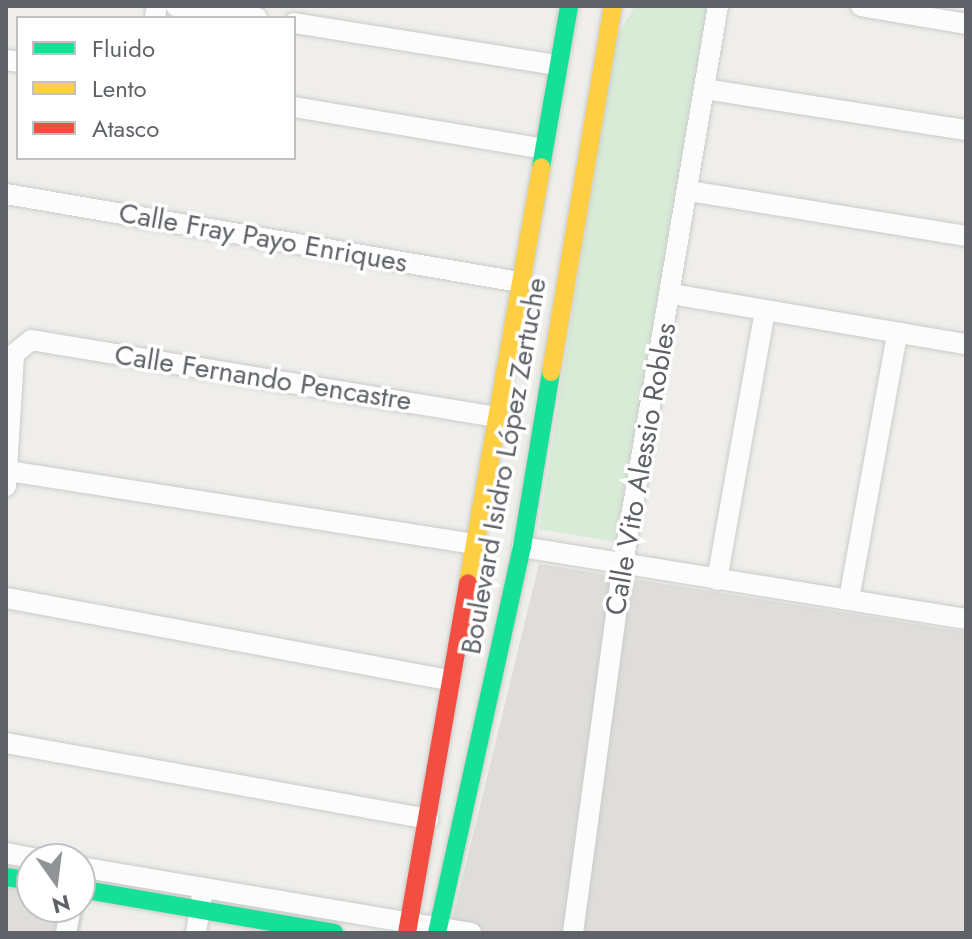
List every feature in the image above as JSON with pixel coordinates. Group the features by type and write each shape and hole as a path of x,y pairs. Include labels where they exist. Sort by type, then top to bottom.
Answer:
{"main road":[{"name":"Boulevard Isidro López Zertuche","path":"409,926 540,148 569,6"},
{"name":"Boulevard Isidro López Zertuche","path":"438,928 522,547 613,6"},
{"path":"96,892 328,933"}],"street":[{"path":"176,6 244,16"},
{"name":"Calle Vito Alessio Robles","path":"573,933 623,564 672,294 718,6"},
{"path":"861,6 966,24"},
{"path":"307,18 556,65"},
{"path":"704,89 966,130"},
{"path":"296,107 540,148"},
{"path":"689,191 966,236"},
{"name":"Calle Fray Payo Enriques","path":"6,194 519,282"},
{"path":"672,294 966,344"},
{"path":"717,580 765,310"},
{"path":"849,599 897,334"},
{"name":"Calle Fernando Pencastre","path":"8,408 14,354 31,340 495,417"},
{"path":"8,408 7,479 473,544"},
{"path":"522,547 966,619"},
{"path":"6,598 448,680"},
{"path":"6,743 428,819"},
{"path":"96,869 203,885 409,926 471,933"},
{"path":"196,933 203,885"}],"shaded area":[{"path":"539,564 966,632 966,933 449,933"},
{"path":"6,887 16,889 16,923 82,923 80,933 6,933"}],"green space":[{"path":"635,6 707,6 624,543 539,529 615,39"}],"traffic: fast":[{"path":"541,167 569,6"},
{"path":"437,933 522,547 551,372"},
{"path":"6,877 16,879"},
{"path":"96,892 334,933"}],"traffic: slow":[{"path":"551,372 613,6"},
{"path":"468,583 541,167"}],"traffic: jam":[{"path":"407,933 468,583"}]}
